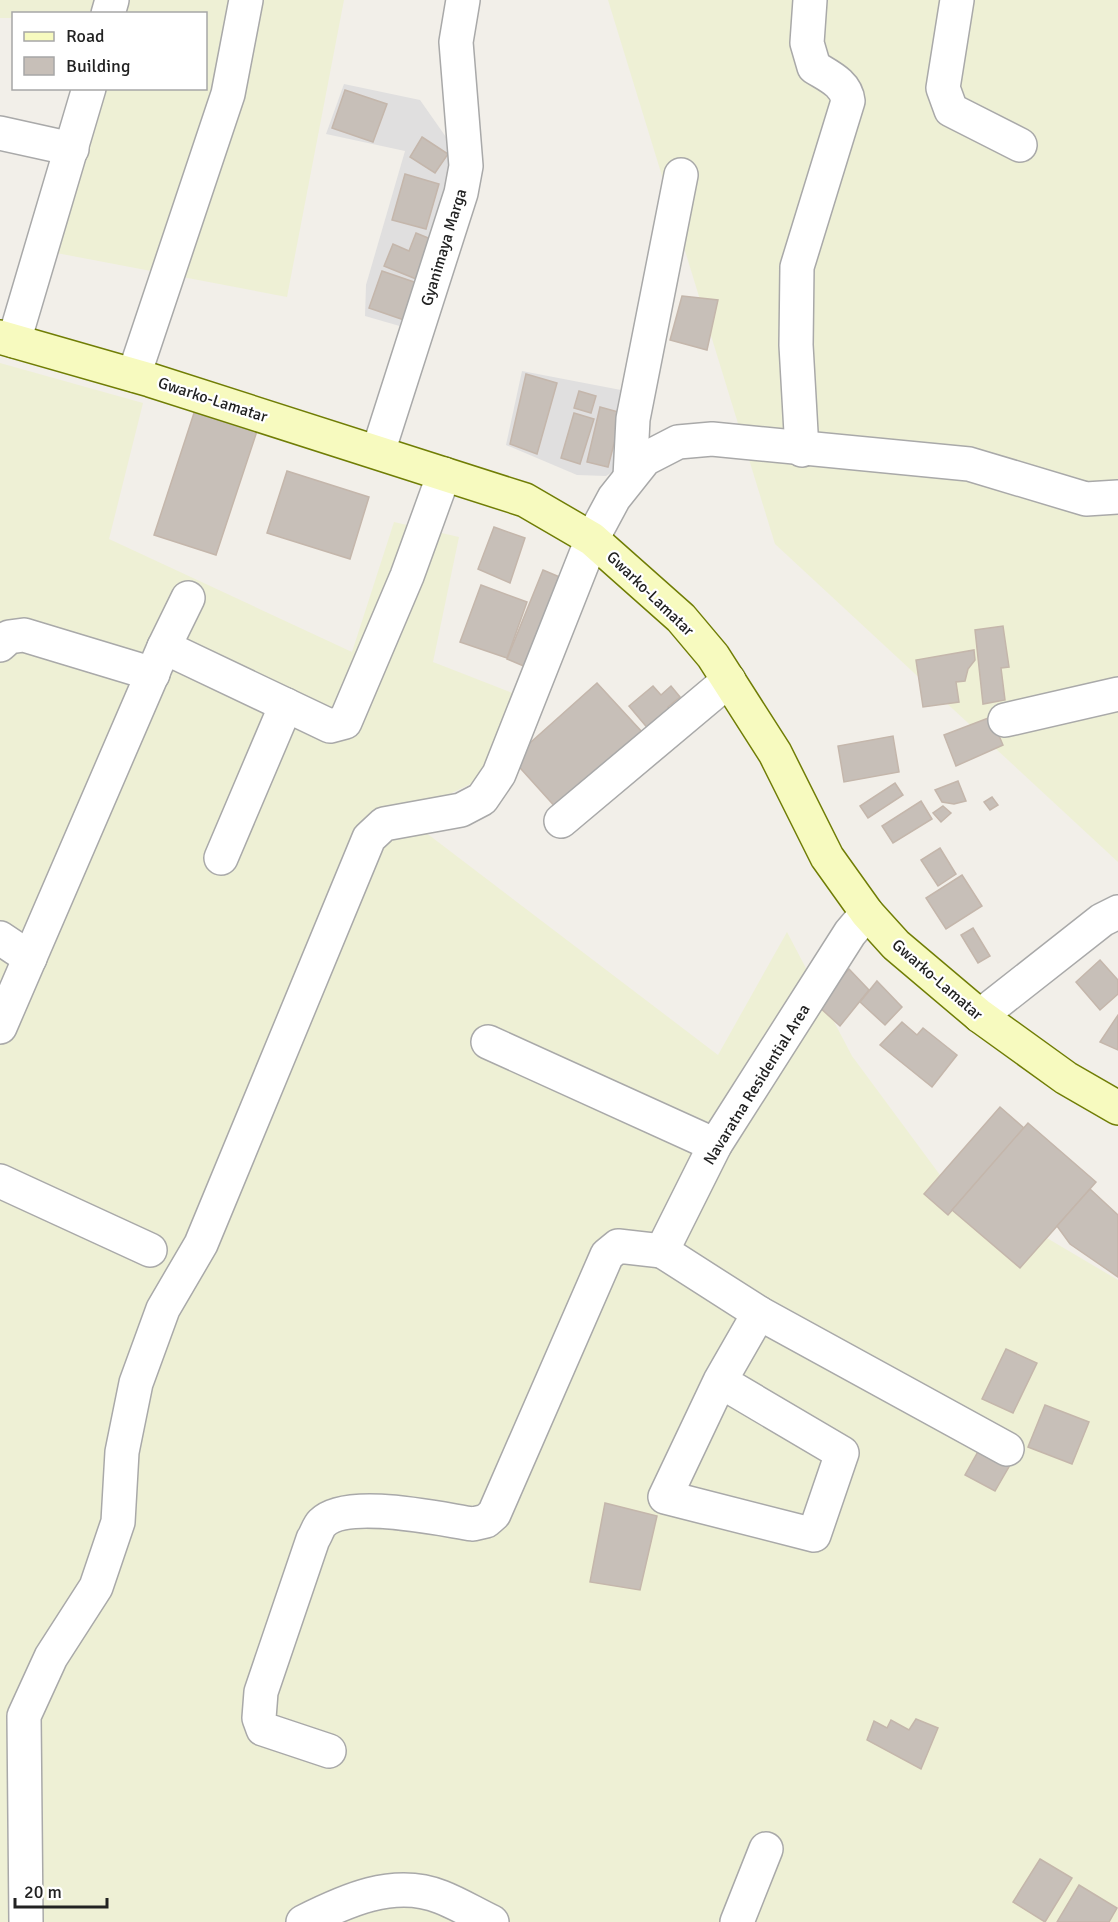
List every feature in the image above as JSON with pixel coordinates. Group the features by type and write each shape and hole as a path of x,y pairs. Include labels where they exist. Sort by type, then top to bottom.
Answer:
{"main road":[{"name":"Gwarko-Lamatar","path":"7,339 134,375 525,500 592,539 681,618 729,680 776,753 827,857 867,914 896,945 980,1016 1066,1078 1118,1108"}],"street":[{"path":"134,375 228,94 246,0"},
{"name":"Gyanimaya Marga","path":"378,452 461,193 466,166 456,42 462,0"},
{"path":"802,450 796,345 797,267 848,101 847,92 838,82 814,67 807,43 810,0"},
{"path":"957,0 943,88 945,98 951,110 1020,145"},
{"path":"7,339 72,149 88,90"},
{"path":"0,133 72,149"},
{"path":"630,477 633,418 681,175"},
{"path":"26,1922 24,1716 51,1657 96,1587 118,1522 122,1452 136,1383 163,1309 201,1244 369,838 384,824 461,810 482,799 499,774 592,539 614,498 630,477 645,459 678,442 712,439 802,450 969,464 1086,499 1118,497"},
{"path":"0,645 9,637 24,635 159,661 286,705 330,726 345,722 407,576 444,474"},
{"path":"0,1027 188,598"},
{"path":"561,821 729,680"},
{"path":"1005,720 1118,694"},
{"path":"221,858 286,705"},
{"path":"980,1016 1102,920 1118,912"},
{"name":"Navaratna Residential Area","path":"662,1251 716,1144 850,933 867,914"},
{"path":"0,938 30,958"},
{"path":"488,1042 716,1144"},
{"path":"0,1181 150,1250"},
{"path":"329,1751 263,1729 259,1718 261,1692 313,1539 323,1522 343,1513 362,1509 473,1524 486,1521 494,1514 607,1256 618,1246 662,1251 759,1313 1007,1449"},
{"path":"720,1381 842,1453 814,1535 665,1497 720,1381 759,1313"},
{"path":"737,1922 766,1849"},
{"path":"303,1922 342,1902 394,1889 440,1896 492,1922"}],"shaded area":[{"path":"344,84 420,100 460,157 410,329 365,316 366,285 405,151 326,134"},
{"path":"522,371 647,395 641,453 606,476 577,475 506,445"}],"green space":[{"path":"0,0 344,0 287,297 46,251 76,90 207,90 207,12 12,12 12,18 0,18"},
{"path":"608,0 1118,0 1118,862 775,544"},
{"path":"0,363 143,403 109,539 352,652 394,522 459,537 433,662 515,694 485,777 404,816 718,1055 787,932 852,1056 940,1175 1118,1280 1118,1922 0,1922"}],"building":[{"path":"345,90 387,104 373,142 332,128"},
{"path":"422,137 448,154 435,173 410,157"},
{"path":"405,174 439,184 426,229 392,220"},
{"path":"416,233 433,240 416,279 384,266 393,244 409,251"},
{"path":"382,271 420,284 407,321 369,308"},
{"path":"682,296 718,300 707,350 670,340"},
{"path":"526,374 557,383 537,454 510,444"},
{"path":"579,391 596,396 591,413 574,408"},
{"path":"600,407 622,413 608,467 587,462"},
{"path":"195,410 257,431 216,555 154,535"},
{"path":"574,413 594,419 580,464 561,458"},
{"path":"287,471 369,497 350,559 267,533"},
{"path":"494,527 525,538 510,583 478,569"},
{"path":"543,570 569,581 533,670 507,659"},
{"path":"481,585 527,602 507,658 460,642"},
{"path":"1003,626 1009,667 1001,668 1005,700 983,704 975,630"},
{"path":"974,650 975,660 968,669 965,681 956,682 959,702 923,707 916,660"},
{"path":"597,683 643,733 558,810 512,759"},
{"path":"653,686 661,695 671,686 680,697 668,707 677,718 655,737 629,706"},
{"path":"991,717 1003,745 956,766 944,735"},
{"path":"893,736 899,772 844,782 838,746"},
{"path":"958,781 966,801 954,804 942,802 935,790"},
{"path":"895,783 903,795 868,818 860,806"},
{"path":"992,797 998,805 990,810 984,802"},
{"path":"921,801 932,819 893,843 882,826"},
{"path":"943,806 951,813 941,822 933,813"},
{"path":"940,848 956,874 938,886 921,860"},
{"path":"962,875 982,906 946,929 926,898"},
{"path":"973,928 990,956 978,963 961,935"},
{"path":"1100,960 1118,980 1118,994 1100,1010 1076,982"},
{"path":"849,969 869,990 840,1026 817,1005"},
{"path":"877,981 902,1007 885,1025 860,1002"},
{"path":"1118,1015 1118,1050 1100,1042"},
{"path":"902,1022 917,1035 923,1028 957,1055 932,1087 880,1045"},
{"path":"1000,1107 1024,1128 948,1215 924,1194"},
{"path":"1028,1123 1096,1182 1020,1268 952,1210"},
{"path":"1090,1189 1118,1215 1118,1277 1070,1244 1057,1226"},
{"path":"1006,1349 1037,1363 1013,1413 982,1399"},
{"path":"1045,1405 1089,1422 1072,1464 1028,1447"},
{"path":"980,1448 1010,1465 995,1491 965,1475"},
{"path":"605,1503 657,1516 640,1590 590,1582"},
{"path":"916,1719 938,1728 921,1769 867,1740 874,1721 887,1728 891,1720 909,1730"},
{"path":"1040,1859 1072,1878 1045,1922 1013,1902"},
{"path":"1079,1885 1117,1908 1109,1922 1057,1922"}]}
